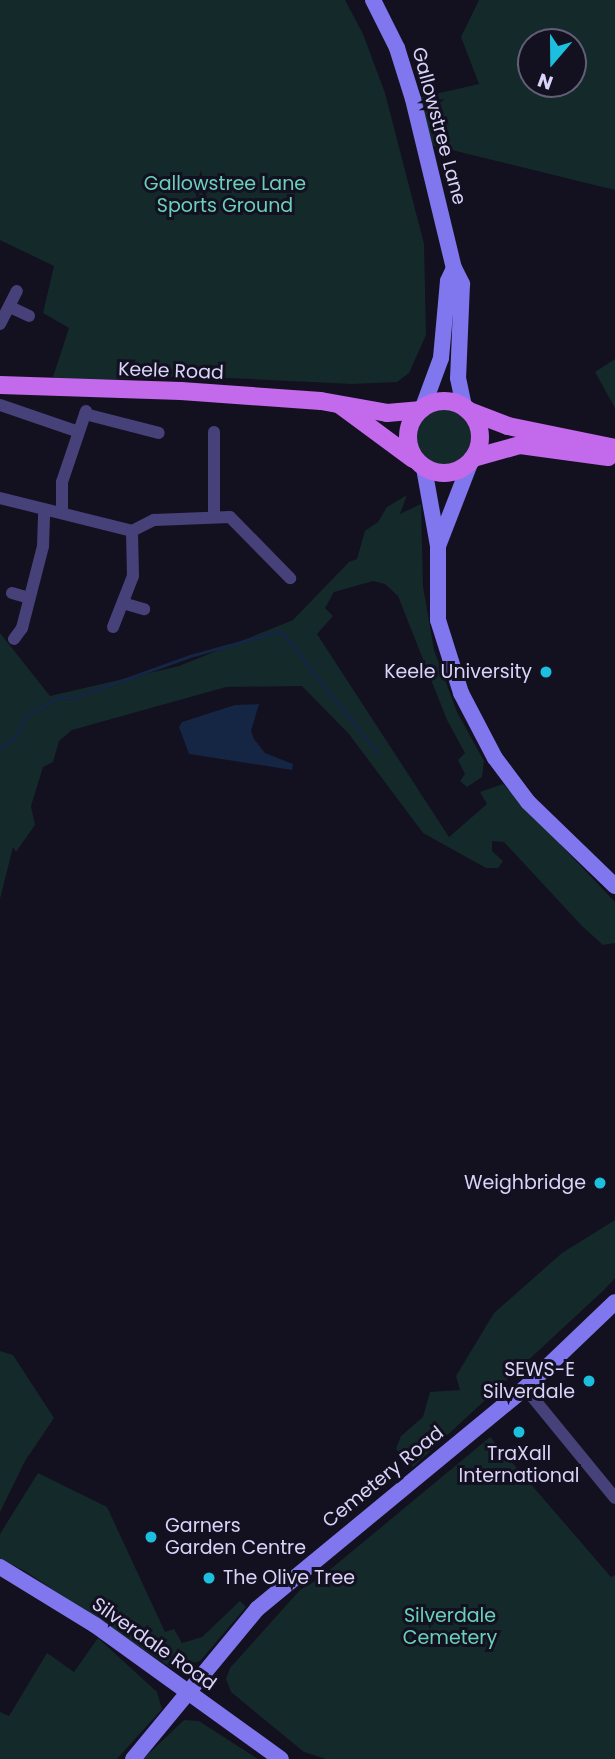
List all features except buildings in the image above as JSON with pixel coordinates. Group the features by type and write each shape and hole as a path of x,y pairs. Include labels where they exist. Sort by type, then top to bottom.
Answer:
{"main road":[{"name":"Keele Road","path":"0,385 181,391 340,405 387,412 421,408"},
{"path":"421,465 407,437 421,408 443,400 508,426 615,448"},
{"path":"340,405 421,465 452,472 472,459 520,445 615,458"},
{"path":"467,409 480,435 472,459"}],"street":[{"name":"Gallowstree Lane","path":"373,0 397,48 413,99 454,268 462,284 458,377 467,409"},
{"name":"Gallowstree Lane","path":"421,408 441,358 448,281 454,268"},
{"path":"0,324 17,291"},
{"path":"10,307 29,316"},
{"path":"0,405 79,432"},
{"path":"62,511 62,482 85,412 159,433"},
{"path":"214,432 214,514"},
{"path":"438,546 472,459"},
{"path":"421,465 438,546 438,620 475,725 528,802 615,886"},
{"path":"0,498 44,511 62,511 132,531 154,520 201,519 214,514 230,517 290,578"},
{"path":"14,639 43,547 44,511"},
{"path":"113,627 125,604 134,576 132,531"},
{"path":"12,593 29,598"},
{"path":"125,604 144,610"},
{"name":"Cemetery Road","path":"133,1759 241,1625 285,1583 525,1388 615,1302"},
{"path":"525,1388 615,1498"},
{"name":"Silverdale Road","path":"0,1567 95,1625 281,1759"}],"green space":[{"name":"Gallowstree Lane Sports Ground","path":"0,0 345,0 363,34 385,93 424,244 426,335 409,373 397,382 352,384 187,376 80,381 53,377 69,328 43,313 54,266 0,240"},
{"path":"479,0 615,0 615,190 423,143 413,99 479,84 461,37"},
{"path":"615,359 615,408 595,372"},
{"path":"443,409 458,414 466,422 471,437 466,452 458,460 443,465 428,460 420,452 415,437 420,422 428,414"},
{"path":"407,495 400,514 421,504 423,586 434,650 457,712 484,761 482,777 467,787 460,781 465,774 458,760 465,753 447,720 398,596 385,584 373,581 334,592 325,608 333,616 317,634 449,837 487,804 480,792 503,784 615,902 615,943 603,945 582,926 504,842 492,841 492,851 503,861 498,868 486,868 423,833 349,734 302,686 226,687 72,730 59,741 53,762 43,767 31,806 35,825 16,852 13,847 0,899 0,633 50,696 179,666 293,620 349,562 357,559 365,531 378,522 387,507"},
{"path":"615,1220 615,1278 413,1467 405,1461 396,1449 401,1436 423,1417 430,1392 460,1390 456,1376 494,1313 562,1253"},
{"path":"0,1351 13,1355 54,1418 25,1461 0,1512"},
{"name":"Silverdale Cemetery","path":"490,1437 611,1577 615,1575 615,1759 326,1759 304,1752 231,1692 226,1679 230,1668 300,1590 320,1578"},
{"path":"38,1473 107,1507 165,1632 174,1629 182,1643 202,1637 240,1601 246,1607 200,1661 173,1669 25,1571 0,1559 0,1534"},
{"path":"98,1638 157,1692 162,1709 117,1759 0,1759 0,1712 9,1716 47,1653 74,1672"},
{"path":"184,1720 199,1721 258,1759 143,1759"}],"water":[{"path":"259,704 251,731 254,739 265,753 293,764 292,770 189,754 179,727 182,722 235,705"}],"waterway":[{"path":"0,748 15,737 26,716 59,697 73,698 190,656 281,631 378,753"}],"place":[{"name":"Keele University","path":"546,672"},
{"name":"Weighbridge","path":"600,1183"},
{"name":"SEWS-E Silverdale","path":"589,1381"},
{"name":"TraXall International","path":"519,1432"},
{"name":"Garners Garden Centre","path":"151,1537"},
{"name":"The Olive Tree","path":"209,1578"}]}
